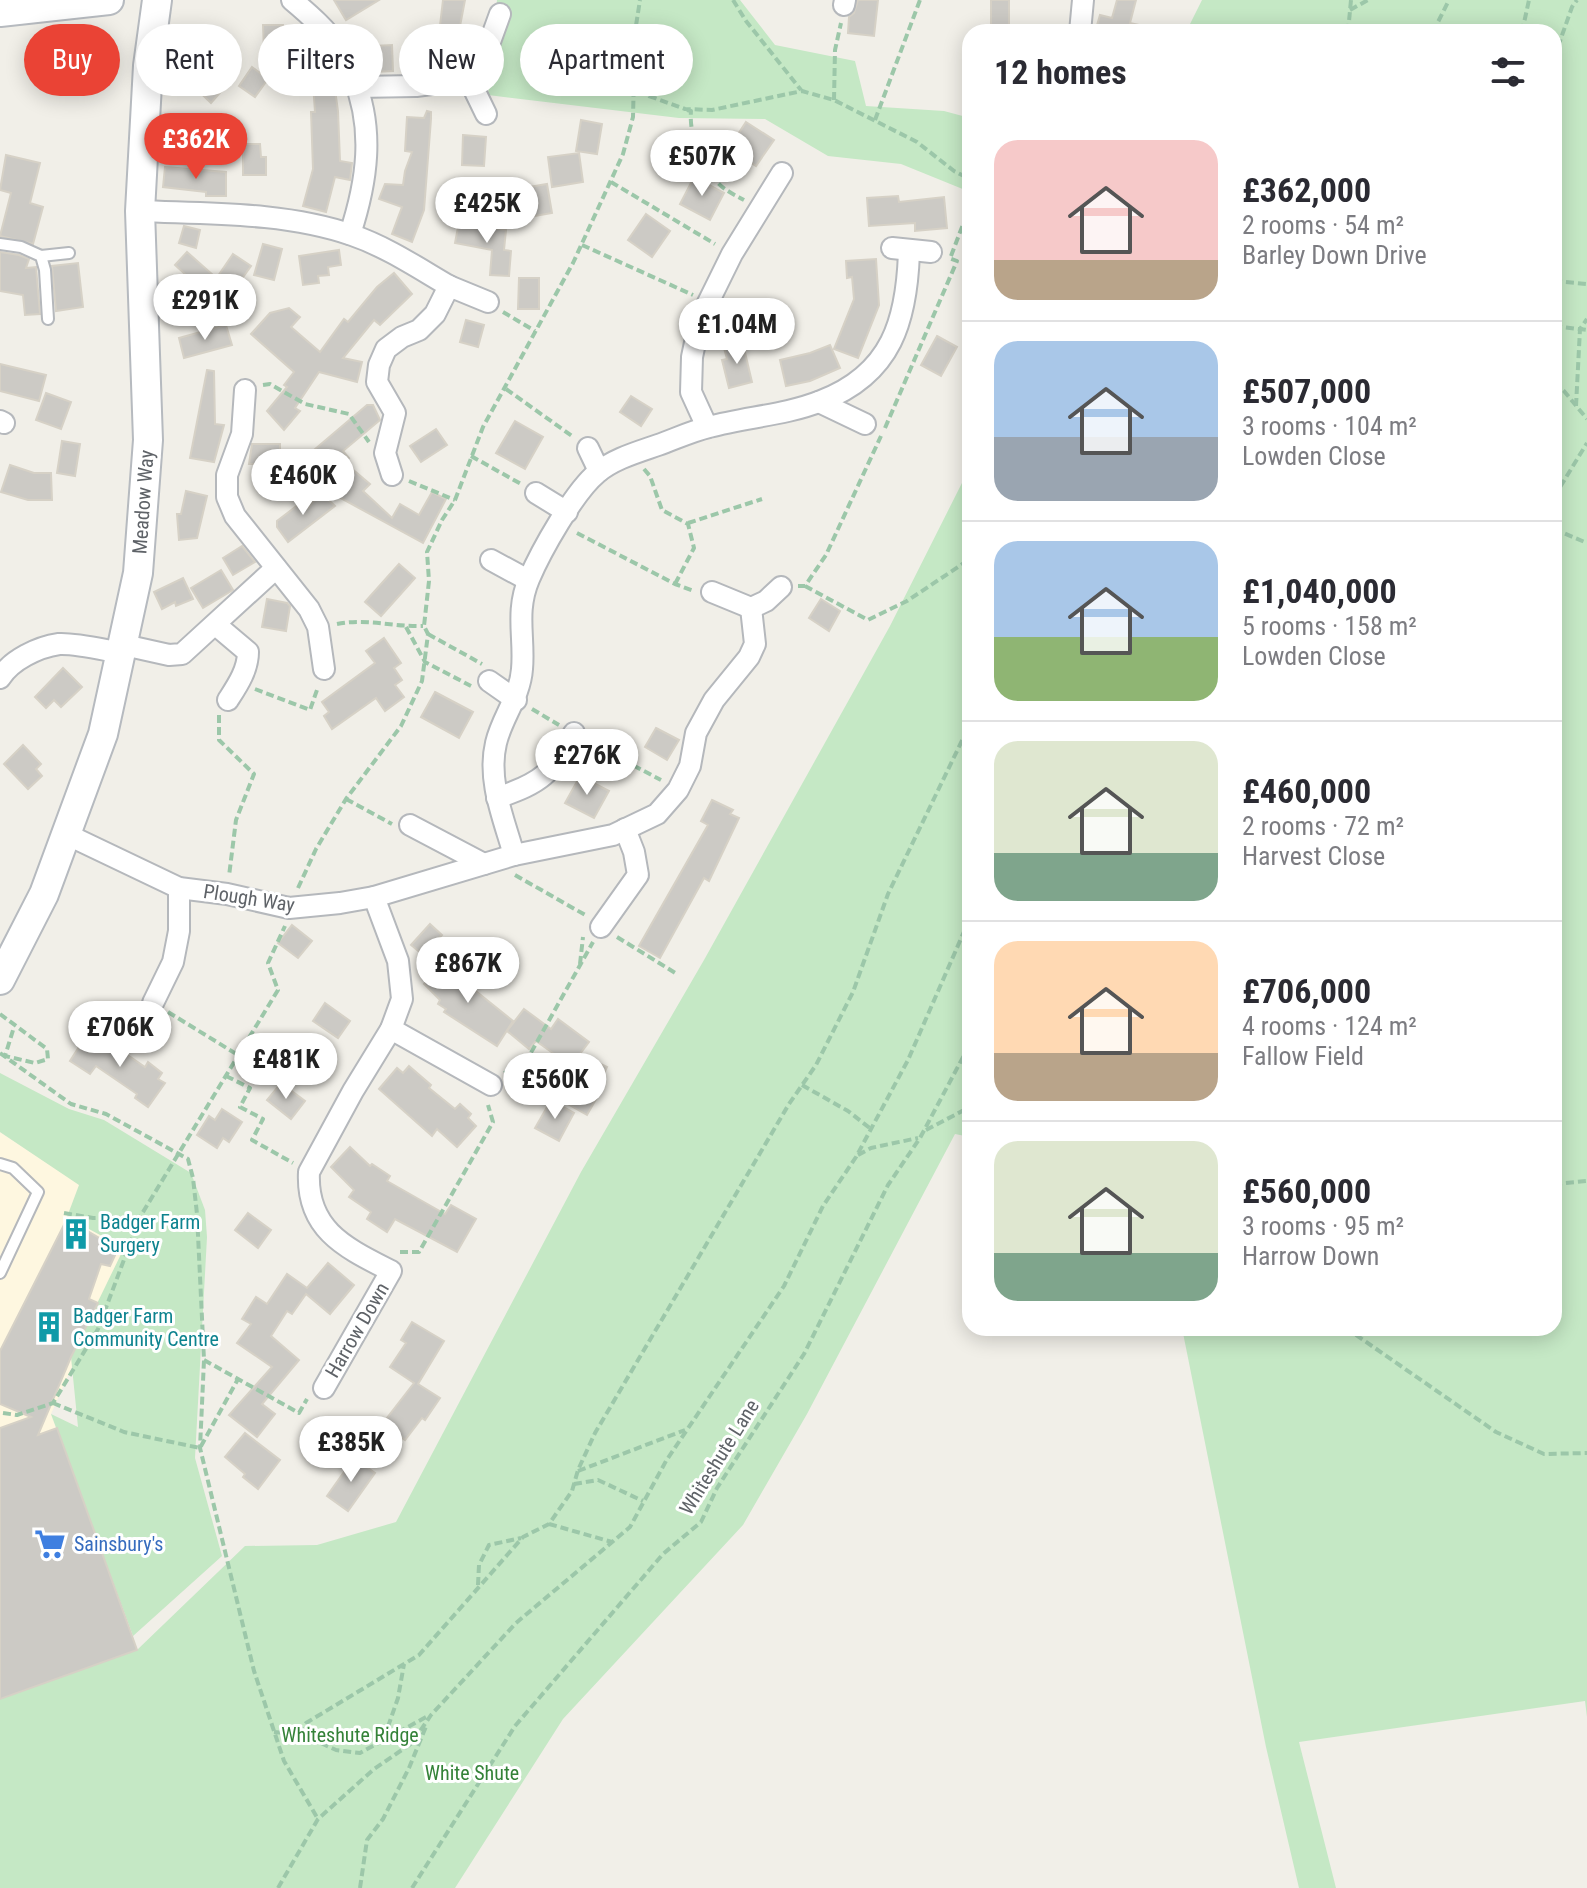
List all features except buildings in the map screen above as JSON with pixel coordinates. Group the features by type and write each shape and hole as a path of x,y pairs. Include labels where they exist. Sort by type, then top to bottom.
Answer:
{"street":[{"path":"0,12 109,0"},
{"name":"Meadow Way","path":"0,980 44,894 103,734 138,573 148,440 140,211 148,66 157,0"},
{"path":"275,0 293,0 321,24"},
{"path":"1081,24 1083,0"},
{"path":"496,24 500,14"},
{"path":"350,234 359,204 368,151 359,96"},
{"path":"477,96 486,114"},
{"path":"707,427 691,392 692,357 700,319 732,254 782,173"},
{"path":"140,211 238,214 350,234 392,252 449,286 488,302"},
{"path":"514,855 497,798 493,769 496,741 516,700 523,668 520,631 528,580 574,496 599,471 633,454 707,427 819,402 854,386 879,361 905,307 901,250 941,256"},
{"path":"392,475 385,453 395,413 377,382 379,365 386,349 402,337 419,330 435,314 449,286"},
{"path":"245,390 242,434 227,475 227,497 235,516 309,609 318,627 324,669"},
{"path":"819,402 865,424"},
{"path":"588,448 599,471"},
{"path":"536,493 563,518"},
{"path":"491,560 528,580"},
{"path":"0,678 4,671 26,655 60,644 182,654 276,568"},
{"path":"712,592 751,608 766,601 781,587"},
{"name":"Plough Way","path":"68,835 179,888 227,894 289,908 374,897 514,855 613,835 657,814 678,790 690,766 696,733 714,700 749,657 755,644 751,608"},
{"path":"216,625 248,652 248,659 233,692"},
{"path":"489,682 516,700"},
{"path":"497,798 532,786 543,777 553,768 574,733"},
{"path":"410,825 484,864"},
{"path":"594,921 638,875 634,852 625,829"},
{"path":"153,1003 173,962 179,931 179,888"},
{"path":"309,1172 391,1029 402,999 398,961 374,897"},
{"path":"391,1029 491,1086"},
{"name":"Harrow Down","path":"309,1172 313,1206 322,1226 343,1246 391,1271"},
{"name":"Harrow Down","path":"324,1388 400,1252"}],"lane":[{"path":"0,244 21,247 41,256 69,253"},
{"path":"41,256 45,270 48,319"},
{"path":"0,1164 13,1168 38,1192 0,1273"}],"path":[{"path":"638,24 640,0"},
{"path":"733,0 802,91"},
{"path":"875,120 920,0"},
{"path":"1349,24 1351,0"},
{"path":"1350,10 1368,0"},
{"path":"1437,24 1449,0"},
{"path":"1524,24 1529,0"},
{"path":"1562,35 1577,0"},
{"path":"834,100 835,50 845,3"},
{"path":"685,109 712,110 802,91 834,100 917,142 962,175"},
{"path":"489,682 428,634 424,626 429,581 427,552 455,500 483,427 582,245 611,182 633,117 632,96"},
{"path":"649,96 691,111 689,127 708,172 719,185 759,209"},
{"path":"611,182 732,254"},
{"path":"941,256 962,220"},
{"path":"582,245 708,302"},
{"path":"1562,282 1587,284"},
{"path":"488,302 535,331"},
{"path":"1576,406 1580,329 1587,319"},
{"path":"1562,327 1587,330"},
{"path":"245,390 270,384 305,404 349,414 372,446 385,453"},
{"path":"506,389 588,448"},
{"path":"1562,391 1587,419"},
{"path":"1562,484 1587,443"},
{"path":"633,454 650,476 662,510 688,524 762,499"},
{"path":"471,456 536,493"},
{"path":"392,475 455,500"},
{"path":"563,518 689,591 712,592"},
{"path":"675,584 694,548 688,524"},
{"path":"1562,532 1587,543"},
{"path":"805,586 868,620 907,601 962,564"},
{"path":"318,627 360,620 406,627 424,626"},
{"path":"406,627 425,662 489,682"},
{"path":"3,1413 17,1415 53,1403 98,1329 140,1217 278,990 268,963 283,934 289,908 316,849 346,799 401,726 422,681 428,634"},
{"path":"227,894 236,820 254,774 219,740 219,714 233,692 310,710 324,669"},
{"path":"516,700 678,790"},
{"path":"478,1587 479,1565 489,1545 523,1537 549,1524 572,1491 595,1433 816,1065 853,992 888,894 962,741"},
{"path":"346,799 389,824 410,825"},
{"path":"580,967 594,921"},
{"path":"400,1252 419,1252 493,1122 491,1086 524,1065 580,967 594,921"},
{"path":"278,1888 318,1819 374,1769 412,1743 431,1715 516,1623 630,1527 688,1429 784,1286 823,1206 856,1157 908,1060 962,936"},
{"path":"153,1003 238,1055"},
{"path":"0,1014 47,1049 48,1059 35,1063 2,1054"},
{"path":"2,1054 14,1027"},
{"path":"2,1054 71,1104 106,1114 188,1159 193,1178 204,1360 200,1448 254,1671 284,1761 318,1819"},
{"name":"Whiteshute Lane","path":"412,1888 515,1726 663,1554 701,1522 717,1488 804,1354 888,1185 920,1138 962,1059"},
{"path":"226,1076 250,1088 240,1107 263,1119 252,1140 309,1172"},
{"path":"802,1085 848,1111 871,1129"},
{"path":"924,1131 962,1111"},
{"path":"856,1157 871,1148 920,1138"},
{"path":"1562,1183 1587,1181"},
{"path":"64,1213 93,1218 140,1217"},
{"path":"1358,1336 1496,1432 1544,1454 1587,1453"},
{"path":"204,1360 299,1413 314,1389 324,1388"},
{"path":"200,1448 238,1379"},
{"path":"53,1403 124,1432 200,1448"},
{"path":"578,1471 688,1429"},
{"path":"574,1484 598,1480 644,1501"},
{"path":"549,1524 612,1542"},
{"path":"274,1732 296,1734 306,1723 419,1655 523,1537"},
{"path":"384,1738 398,1698 404,1664"},
{"path":"297,1732 336,1750 360,1753 431,1715"},
{"path":"360,1888 367,1840 383,1819 431,1715"}],"shaded area":[{"path":"0,1132 80,1185 67,1217 124,1248 51,1414 137,1650 0,1699"}],"green space":[{"path":"497,0 740,0 775,45 855,61 866,106 944,111 962,116 962,189 901,164 828,156 765,119 679,118 496,96 504,96 504,24 495,24"},
{"path":"1202,0 1587,0 1587,1717 1585,1701 1299,1742 1336,1888 1299,1888 1266,1747 1184,1336 1562,1336 1562,24 1190,24"},
{"path":"962,483 962,1135 955,1134 807,1414 743,1525 563,1719 455,1888 0,1888 0,1699 137,1650 245,1546 317,1545 396,1522 581,1172 704,960 890,626"},
{"path":"0,1073 69,1109 104,1120 191,1173 205,1210 207,1237 195,1458 222,1556 133,1636 51,1414 78,1427 71,1357 124,1248 67,1217 79,1185 0,1132"}],"place":[{"name":"Badger Farm Surgery","path":"76,1234"},
{"name":"Badger Farm Community Centre","path":"49,1327"},
{"name":"Sainsbury's","path":"50,1544"}],"park label":[{"name":"Whiteshute Ridge","path":"350,1735"},
{"name":"White Shute","path":"472,1773"}]}
